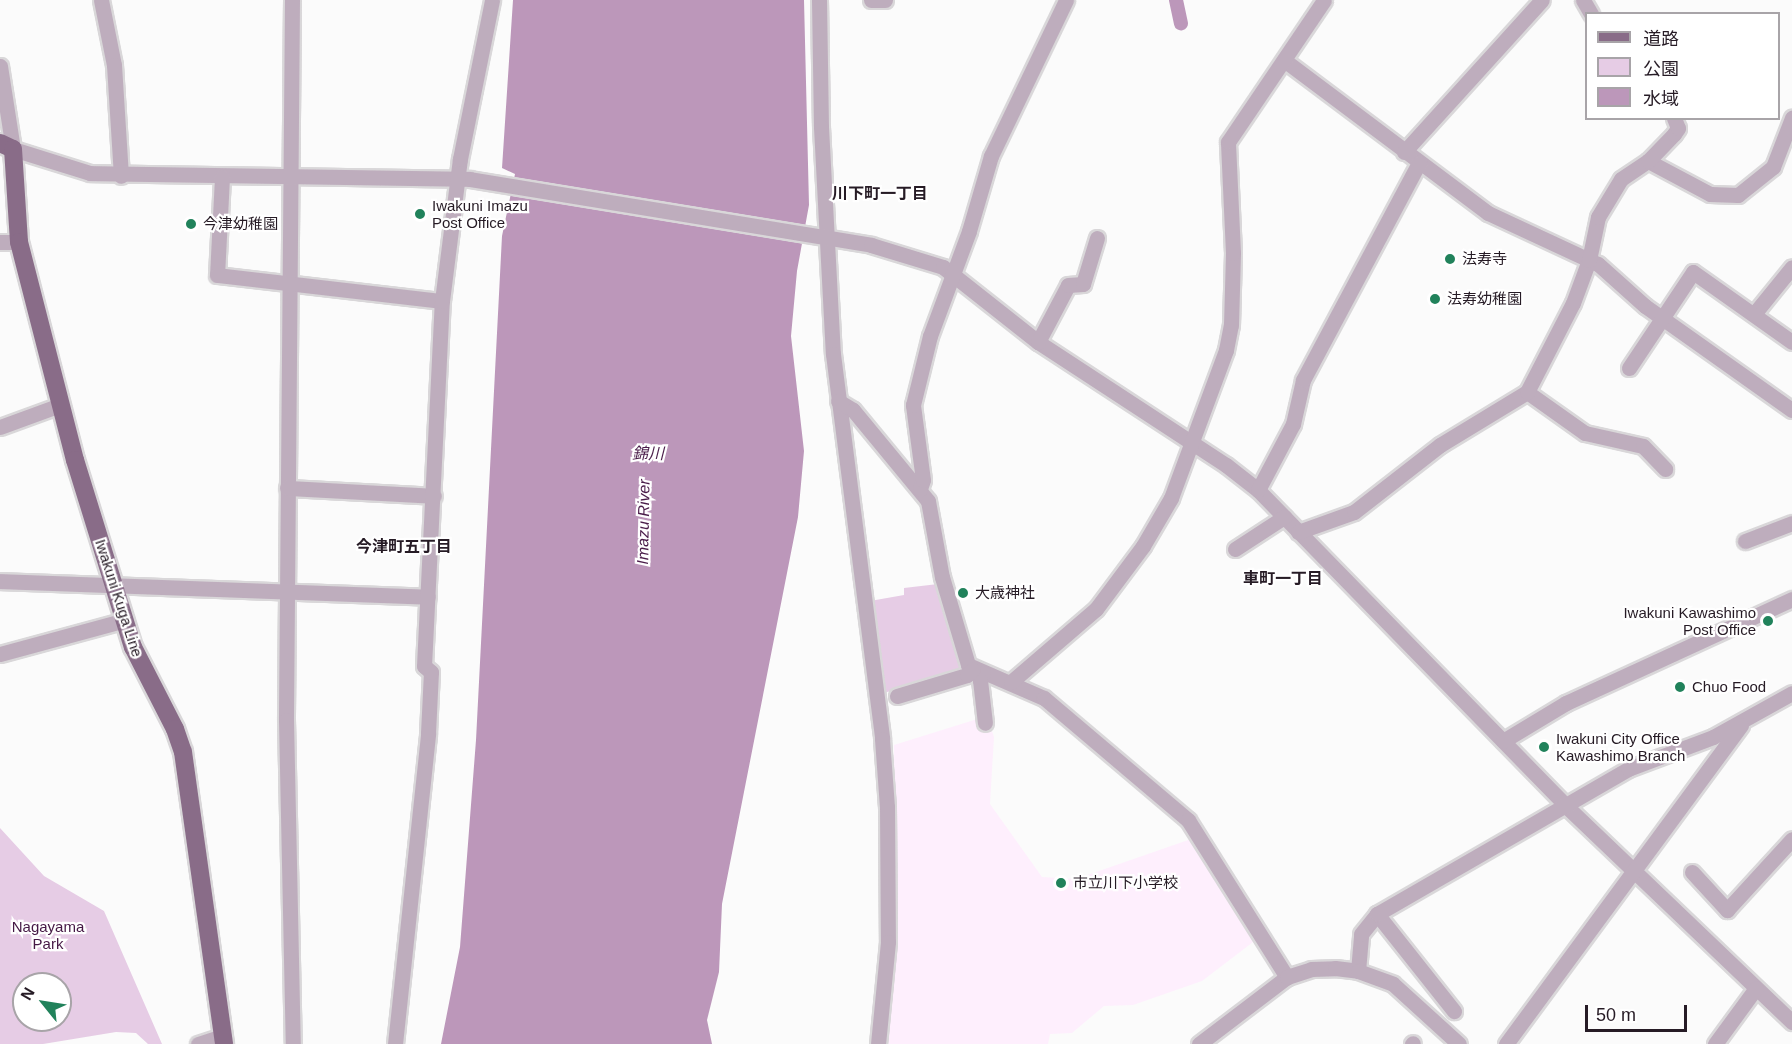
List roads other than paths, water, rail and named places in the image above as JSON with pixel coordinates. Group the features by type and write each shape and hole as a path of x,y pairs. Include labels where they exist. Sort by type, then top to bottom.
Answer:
{"main road":[{"name":"Iwakuni Kuga Line","path":"6,146 19,242 60,405 133,648 183,752 223,1040"}],"street":[{"path":"101,0 114,65 121,176"},
{"path":"292,0 291,282 287,488 287,853 293,1044"},
{"path":"395,1044 428,733 431,672 424,666 442,301 456,178 492,0"},
{"path":"819,0 821,237 838,401 882,739 887,807 888,942 878,1044"},
{"path":"871,0 885,0"},
{"path":"920,489 923,480 913,405 930,336 991,156 1066,0"},
{"path":"1011,682 1096,609 1143,546 1171,498 1189,442 1226,350 1231,325 1233,253 1228,142 1324,0"},
{"path":"1404,152 1542,0"},
{"path":"1284,60 1404,152 1507,224 1589,260 1663,319 1792,410"},
{"path":"0,66 6,146 90,173 121,176 456,178 821,237 915,257 953,273 1038,342 1257,490 1566,806 1792,1022"},
{"path":"1648,161 1710,194 1738,195 1773,167 1792,118"},
{"path":"1298,532 1354,512 1440,445 1527,392 1556,339 1589,260 1598,217 1621,179 1648,161 1678,128 1675,120"},
{"path":"1257,490 1293,424 1303,380 1419,163"},
{"path":"222,177 218,275 442,301"},
{"path":"1038,342 1068,285 1083,284 1097,238"},
{"path":"0,242 19,242"},
{"path":"1754,314 1792,267"},
{"path":"1629,368 1693,272 1792,342"},
{"path":"1527,392 1585,433 1643,446 1665,469"},
{"path":"838,401 853,410 928,501 955,628 968,665 1044,698 1188,820 1287,977"},
{"path":"0,427 60,405"},
{"path":"287,488 434,496"},
{"path":"1235,549 1284,517"},
{"path":"1745,541 1792,524"},
{"path":"0,581 428,597"},
{"path":"1503,741 1566,703 1792,599"},
{"path":"0,654 124,620"},
{"path":"897,696 978,671"},
{"path":"978,671 985,723"},
{"path":"1358,971 1361,934 1377,914 1628,769 1744,721 1792,693"},
{"path":"1506,1044 1744,721"},
{"path":"1692,872 1727,910 1792,839"},
{"path":"1377,914 1454,1011"},
{"path":"1201,1043 1287,977 1311,969 1358,971 1408,994 1459,1044"},
{"path":"1715,1044 1756,988"},
{"path":"198,1044 223,1040"}],"water":[{"name":"錦川","path":"513,0 804,0 809,205 797,271 791,336 804,451 798,517 722,904 719,972 707,1020 712,1044 441,1044 460,947 476,740 502,236 515,174 502,168"}],"waterway":[{"path":"1176,0 1181,23"}],"place":[{"name":"Iwakuni Imazu Post Office","path":"420,214"},
{"name":"今津幼稚園","path":"191,224"},
{"name":"法寿寺","path":"1450,259"},
{"name":"法寿幼稚園","path":"1435,299"},
{"name":"大歳神社","path":"963,593"},
{"name":"Iwakuni Kawashimo Post Office","path":"1768,621"},
{"name":"Chuo Food","path":"1680,687"},
{"name":"Iwakuni City Office Kawashimo Branch","path":"1544,747"},
{"name":"市立川下小学校","path":"1061,883"}],"district":[{"name":"川下町一丁目","path":"880,194"},
{"name":"今津町五丁目","path":"404,547"},
{"name":"車町一丁目","path":"1283,579"}],"water label":[{"name":"Imazu River","path":"644,522"}],"park label":[{"name":"Nagayama Park","path":"48,934"}]}
